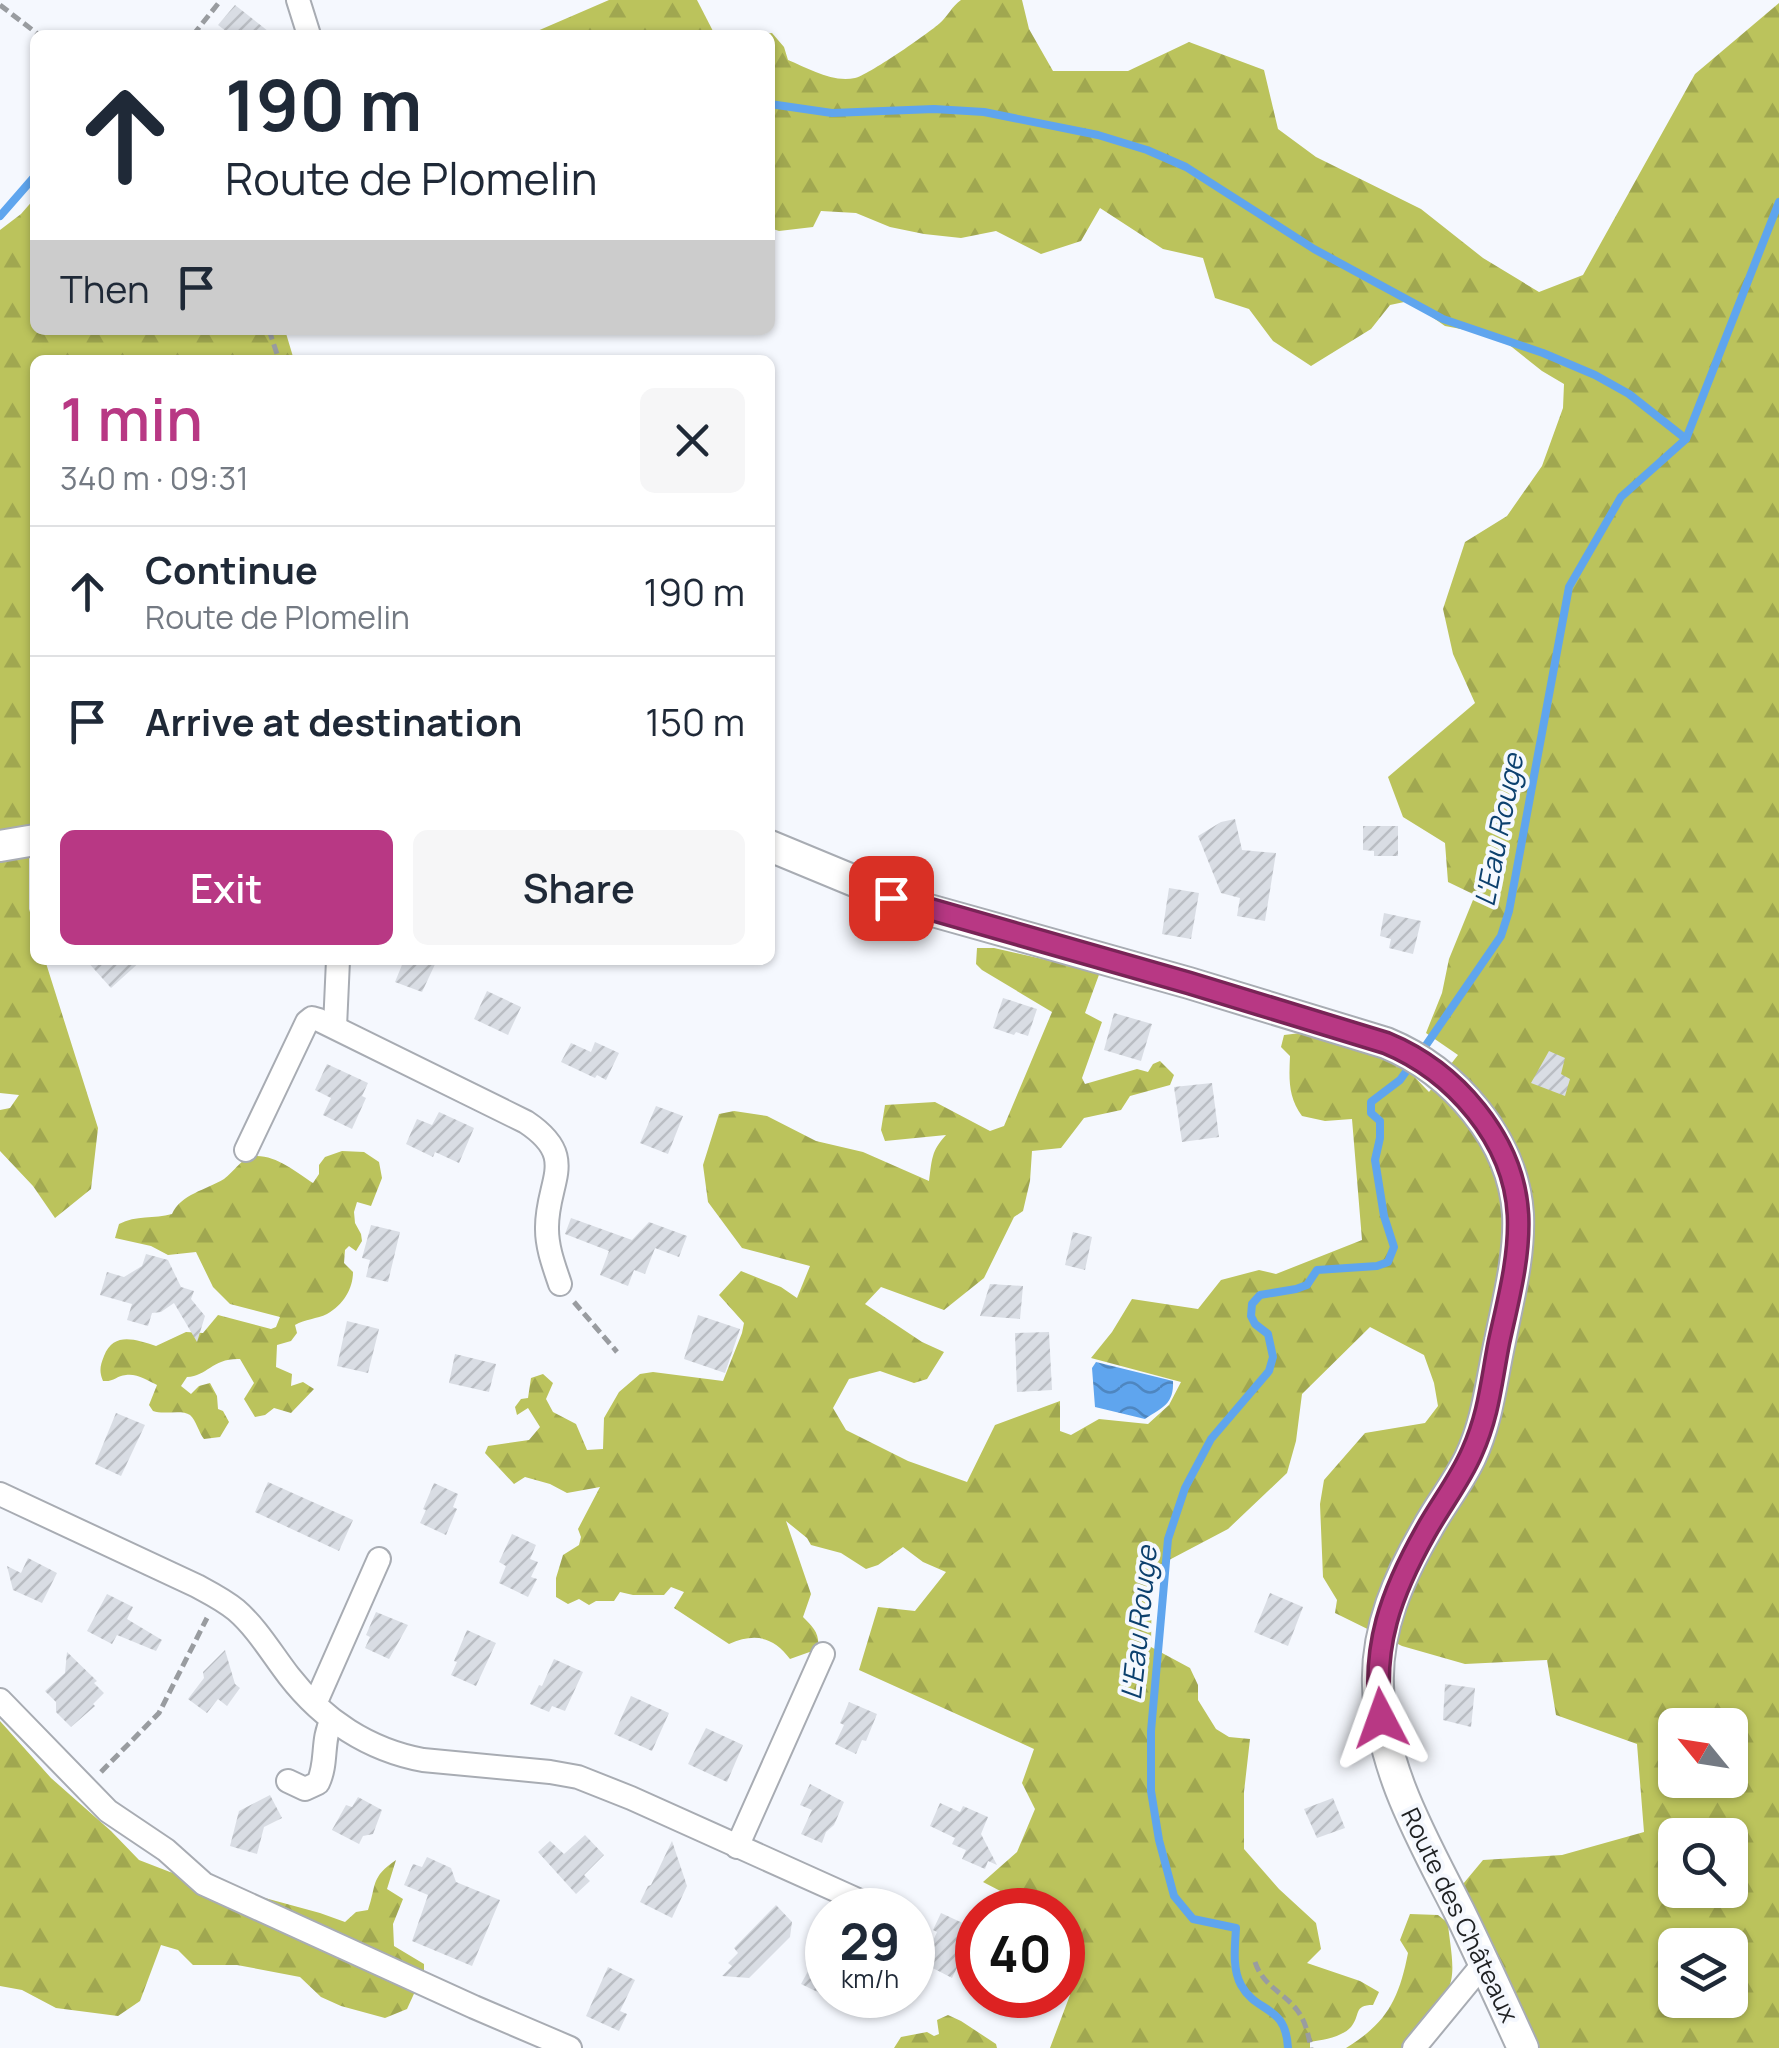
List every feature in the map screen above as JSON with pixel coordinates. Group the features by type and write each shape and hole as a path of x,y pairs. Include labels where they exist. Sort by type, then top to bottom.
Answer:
{"street":[{"path":"298,0 307,30"},
{"path":"0,846 30,841"},
{"name":"Route des Châteaux","path":"775,848 915,906 1345,1029 1420,1059 1479,1115 1509,1172 1518,1213 1510,1292 1484,1422 1471,1456 1426,1530 1384,1622 1379,1651 1379,1700 1402,1796 1522,2048"},
{"path":"335,1028 338,965"},
{"path":"246,1150 312,1018 526,1122 545,1137 554,1151 558,1170 547,1228 560,1284"},
{"path":"0,1494 218,1597 239,1613 324,1712 368,1742 404,1757 578,1777 830,1888"},
{"path":"288,1782 305,1789 318,1783 325,1764 324,1712 378,1559"},
{"path":"737,1847 823,1654"},
{"path":"0,1700 108,1811 166,1850 204,1884 570,2048"},
{"path":"1414,2048 1484,1963"}],"path":[{"path":"197,30 222,0"},
{"path":"0,5 32,30"},
{"path":"560,1284 617,1352"},
{"path":"85,1788 159,1713 218,1597"},
{"path":"1256,1962 1262,1979 1297,2010 1311,2048"}],"green space":[{"path":"609,0 697,0 712,30 540,30"},
{"path":"961,0 1022,0 1029,29 1053,71 1128,71 1189,42 1264,70 1278,129 1316,157 1421,209 1483,258 1539,292 1583,275 1695,74 1779,3 1779,2048 1509,2048 1489,1941 1463,1884 1483,1860 1562,1855 1644,1832 1637,1744 1556,1715 1547,1660 1465,1664 1402,1646 1335,1613 1337,1600 1323,1577 1320,1504 1324,1480 1365,1433 1425,1423 1438,1406 1424,1355 1370,1327 1302,1394 1287,1473 1228,1529 1152,1569 1151,1647 1190,1668 1198,1685 1198,1700 1216,1729 1229,1737 1250,1739 1244,1792 1244,1849 1316,1923 1321,1949 1307,1963 1360,1981 1379,1992 1373,2005 1360,2009 1347,2030 1310,2042 1310,2048 1050,2048 1061,2018 1085,2018 1085,1888 995,1888 983,1882 1017,1852 1035,1809 1022,1783 1034,1749 859,1670 878,1607 915,1611 946,1572 903,1547 866,1569 841,1553 811,1545 786,1521 811,1594 803,1617 818,1639 818,1649 790,1659 777,1645 762,1639 747,1638 729,1644 674,1608 684,1592 671,1587 664,1595 620,1592 614,1601 589,1605 579,1599 568,1604 556,1597 556,1578 563,1555 579,1545 578,1529 600,1487 567,1493 525,1477 514,1484 485,1453 488,1446 529,1440 540,1427 528,1408 517,1415 515,1407 521,1399 528,1398 531,1378 543,1374 553,1383 546,1399 553,1412 576,1424 587,1450 603,1449 604,1418 619,1392 640,1374 653,1372 723,1381 744,1323 719,1295 741,1271 797,1298 810,1266 742,1248 708,1202 703,1165 719,1114 734,1111 767,1116 816,1141 863,1152 929,1181 935,1151 946,1135 885,1141 881,1130 885,1105 935,1102 990,1131 1004,1126 1052,1012 982,970 976,964 977,948 994,948 1100,972 1085,1013 1102,1022 1082,1078 1085,1084 1137,1069 1148,1072 1160,1061 1174,1075 1170,1085 1130,1096 1121,1110 1084,1118 1061,1148 1032,1151 1023,1211 1014,1217 984,1278 944,1310 881,1287 865,1304 944,1352 927,1379 914,1383 880,1371 849,1379 833,1408 846,1430 908,1461 967,1482 995,1425 1060,1401 1060,1431 1071,1435 1099,1419 1148,1424 1169,1405 1181,1382 1091,1358 1132,1299 1198,1309 1221,1280 1259,1270 1276,1274 1362,1240 1352,1119 1325,1121 1302,1116 1292,1095 1290,1056 1281,1047 1284,1035 1309,1032 1403,1065 1429,1092 1458,1055 1426,1033 1442,993 1449,959 1475,895 1448,882 1445,843 1403,817 1388,777 1475,703 1453,654 1443,609 1465,542 1507,516 1542,466 1563,408 1564,384 1498,336 1445,326 1409,301 1390,305 1371,329 1311,366 1273,341 1249,309 1215,298 1203,258 1163,249 1100,208 1081,241 1041,254 996,231 961,238 924,234 890,227 856,213 821,211 813,227 775,230 775,36 788,60 829,77 846,79 862,75 924,36"},
{"path":"30,204 30,335 286,335 292,355 30,355 30,965 47,965 98,1128 91,1189 55,1218 33,1186 0,1151 0,1110 10,1108 19,1095 0,1093 0,230"},
{"path":"342,1151 364,1152 379,1162 382,1178 371,1206 357,1202 355,1223 362,1241 356,1251 349,1246 345,1250 344,1263 353,1272 346,1296 327,1314 295,1325 297,1333 291,1341 277,1345 276,1367 292,1374 291,1386 303,1382 314,1389 291,1413 274,1408 255,1417 244,1399 254,1383 240,1359 223,1361 187,1377 181,1386 191,1394 210,1383 218,1409 229,1422 220,1437 204,1439 187,1413 153,1411 149,1405 157,1385 130,1375 103,1381 100,1368 104,1356 120,1340 156,1346 186,1332 203,1333 218,1315 271,1329 280,1317 230,1304 213,1287 196,1252 168,1255 151,1246 115,1238 119,1224 172,1214 188,1197 224,1179 250,1157 278,1161 313,1183 325,1157"},
{"path":"0,1721 51,1778 139,1860 170,1872 345,1922 356,1912 368,1910 378,1877 396,1860 387,1889 403,1899 393,1924 394,1946 424,1964 407,2009 385,2018 321,1997 300,1977 237,1965 193,1965 178,1950 161,1945 140,2001 118,2016 56,2008 22,1990 0,1986"},
{"path":"1410,1914 1438,1915 1448,1923 1452,1967 1448,1989 1403,2048 1346,2048 1372,2029 1395,1997 1408,1953 1400,1940"},
{"path":"948,2015 997,2048 894,2048 901,2037 939,2034 937,2020"}],"water":[{"path":"1096,1362 1173,1381 1169,1400 1145,1419 1095,1407 1092,1368"}],"building":[{"path":"235,5 267,30 224,30 218,25"},
{"path":"1235,819 1242,850 1276,853 1265,921 1237,916 1240,898 1221,893 1198,836 1221,822"},
{"path":"1363,826 1398,826 1398,856 1374,856 1374,851 1363,850"},
{"path":"1169,888 1199,893 1191,939 1162,934"},
{"path":"1384,913 1421,921 1413,954 1389,948 1391,939 1380,936"},
{"path":"90,965 136,965 111,988"},
{"path":"402,965 435,965 422,992 395,982"},
{"path":"487,991 521,1007 508,1035 474,1019"},
{"path":"1003,998 1037,1009 1028,1036 993,1028"},
{"path":"1114,1013 1152,1024 1141,1061 1104,1050"},
{"path":"595,1042 619,1053 606,1080 561,1062 571,1043 591,1052"},
{"path":"1549,1051 1565,1058 1561,1074 1570,1079 1565,1096 1531,1083"},
{"path":"327,1064 368,1083 362,1096 366,1098 352,1129 323,1115 331,1098 315,1090"},
{"path":"1212,1083 1219,1137 1182,1142 1174,1087"},
{"path":"656,1106 683,1116 668,1154 640,1143"},
{"path":"439,1112 474,1128 459,1163 435,1152 433,1157 406,1144 417,1119 432,1125"},
{"path":"571,1218 632,1240 649,1222 687,1236 679,1257 655,1248 645,1274 634,1270 628,1286 600,1275 609,1251 565,1234"},
{"path":"371,1225 400,1232 388,1282 366,1277 370,1260 362,1258"},
{"path":"1073,1232 1092,1237 1085,1270 1065,1265"},
{"path":"146,1254 168,1260 181,1287 194,1291 191,1299 205,1316 197,1342 174,1303 152,1313 148,1326 127,1320 132,1304 100,1295 107,1272 124,1277 142,1266"},
{"path":"990,1284 1023,1286 1020,1319 980,1316"},
{"path":"698,1315 740,1329 725,1373 684,1359"},
{"path":"347,1321 379,1329 368,1373 337,1366"},
{"path":"1049,1332 1052,1390 1017,1392 1015,1333"},
{"path":"455,1354 496,1364 489,1392 449,1383"},
{"path":"116,1413 145,1425 121,1476 95,1464"},
{"path":"268,1482 353,1520 339,1551 255,1512"},
{"path":"434,1483 458,1494 453,1507 457,1509 446,1535 420,1523"},
{"path":"512,1534 536,1545 530,1559 538,1562 531,1577 537,1579 528,1597 499,1583 506,1566 499,1562"},
{"path":"28,1558 57,1573 42,1603 13,1590 7,1566 21,1573"},
{"path":"1270,1593 1303,1607 1288,1646 1254,1632"},
{"path":"107,1594 133,1607 127,1619 162,1640 156,1651 117,1635 112,1644 87,1631"},
{"path":"376,1612 408,1625 389,1659 365,1648"},
{"path":"467,1630 496,1643 476,1686 451,1675"},
{"path":"225,1650 235,1684 240,1688 227,1706 218,1699 207,1713 188,1699 204,1678 203,1672"},
{"path":"67,1652 104,1693 71,1727 56,1712 56,1702 45,1691 65,1673"},
{"path":"554,1659 583,1672 565,1711 552,1706 549,1712 530,1704"},
{"path":"1445,1684 1475,1688 1471,1727 1443,1720"},
{"path":"631,1696 669,1713 652,1751 614,1734"},
{"path":"849,1702 877,1714 856,1754 835,1744"},
{"path":"706,1728 743,1745 727,1782 688,1764"},
{"path":"810,1784 844,1802 822,1843 801,1834 812,1810 800,1805"},
{"path":"270,1795 282,1818 264,1827 257,1854 230,1846 239,1811"},
{"path":"358,1797 382,1810 373,1834 363,1836 359,1844 332,1830 346,1805 352,1807"},
{"path":"1333,1798 1345,1828 1317,1838 1304,1809"},
{"path":"940,1803 960,1812 963,1806 988,1817 981,1834 997,1865 988,1861 985,1869 962,1859 966,1850 952,1844 955,1838 930,1826"},
{"path":"585,1835 604,1855 584,1875 590,1881 576,1894 538,1852 550,1841 564,1854"},
{"path":"672,1841 687,1886 672,1918 640,1902"},
{"path":"427,1857 451,1868 456,1882 500,1900 472,1966 412,1941 428,1895 404,1885 413,1864 422,1867"},
{"path":"776,1905 792,1922 790,1937 749,1978 722,1976 738,1953 734,1948"},
{"path":"941,1913 955,1919 952,1978 935,1969 935,1926"},
{"path":"608,1967 635,1980 620,2011 627,2014 619,2031 586,2016"}],"waterway":[{"path":"775,105 832,113 934,109 984,112 1098,135 1147,150 1186,167 1314,249 1443,319 1595,375 1629,394 1686,439"},
{"path":"0,216 30,182"},
{"name":"L'Eau Rouge","path":"1422,1051 1501,936 1509,911 1569,587 1621,497 1686,439 1779,202"},
{"name":"L'Eau Rouge","path":"1288,2048 1282,2024 1248,1994 1238,1979 1236,1928 1193,1919 1174,1896 1159,1840 1151,1791 1151,1731 1168,1539 1185,1488 1211,1439 1269,1371 1273,1357 1268,1334 1255,1324 1252,1304 1260,1295 1307,1285 1317,1270 1388,1262 1394,1247 1384,1216 1375,1160 1380,1121 1371,1113 1371,1102 1400,1080 1413,1062"}],"route":[{"path":"891,898 1386,1043 1413,1055 1446,1079 1473,1107 1492,1136 1509,1172 1518,1213 1518,1238 1489,1404 1471,1456 1410,1560 1384,1622 1378,1669 1381,1718"}]}
